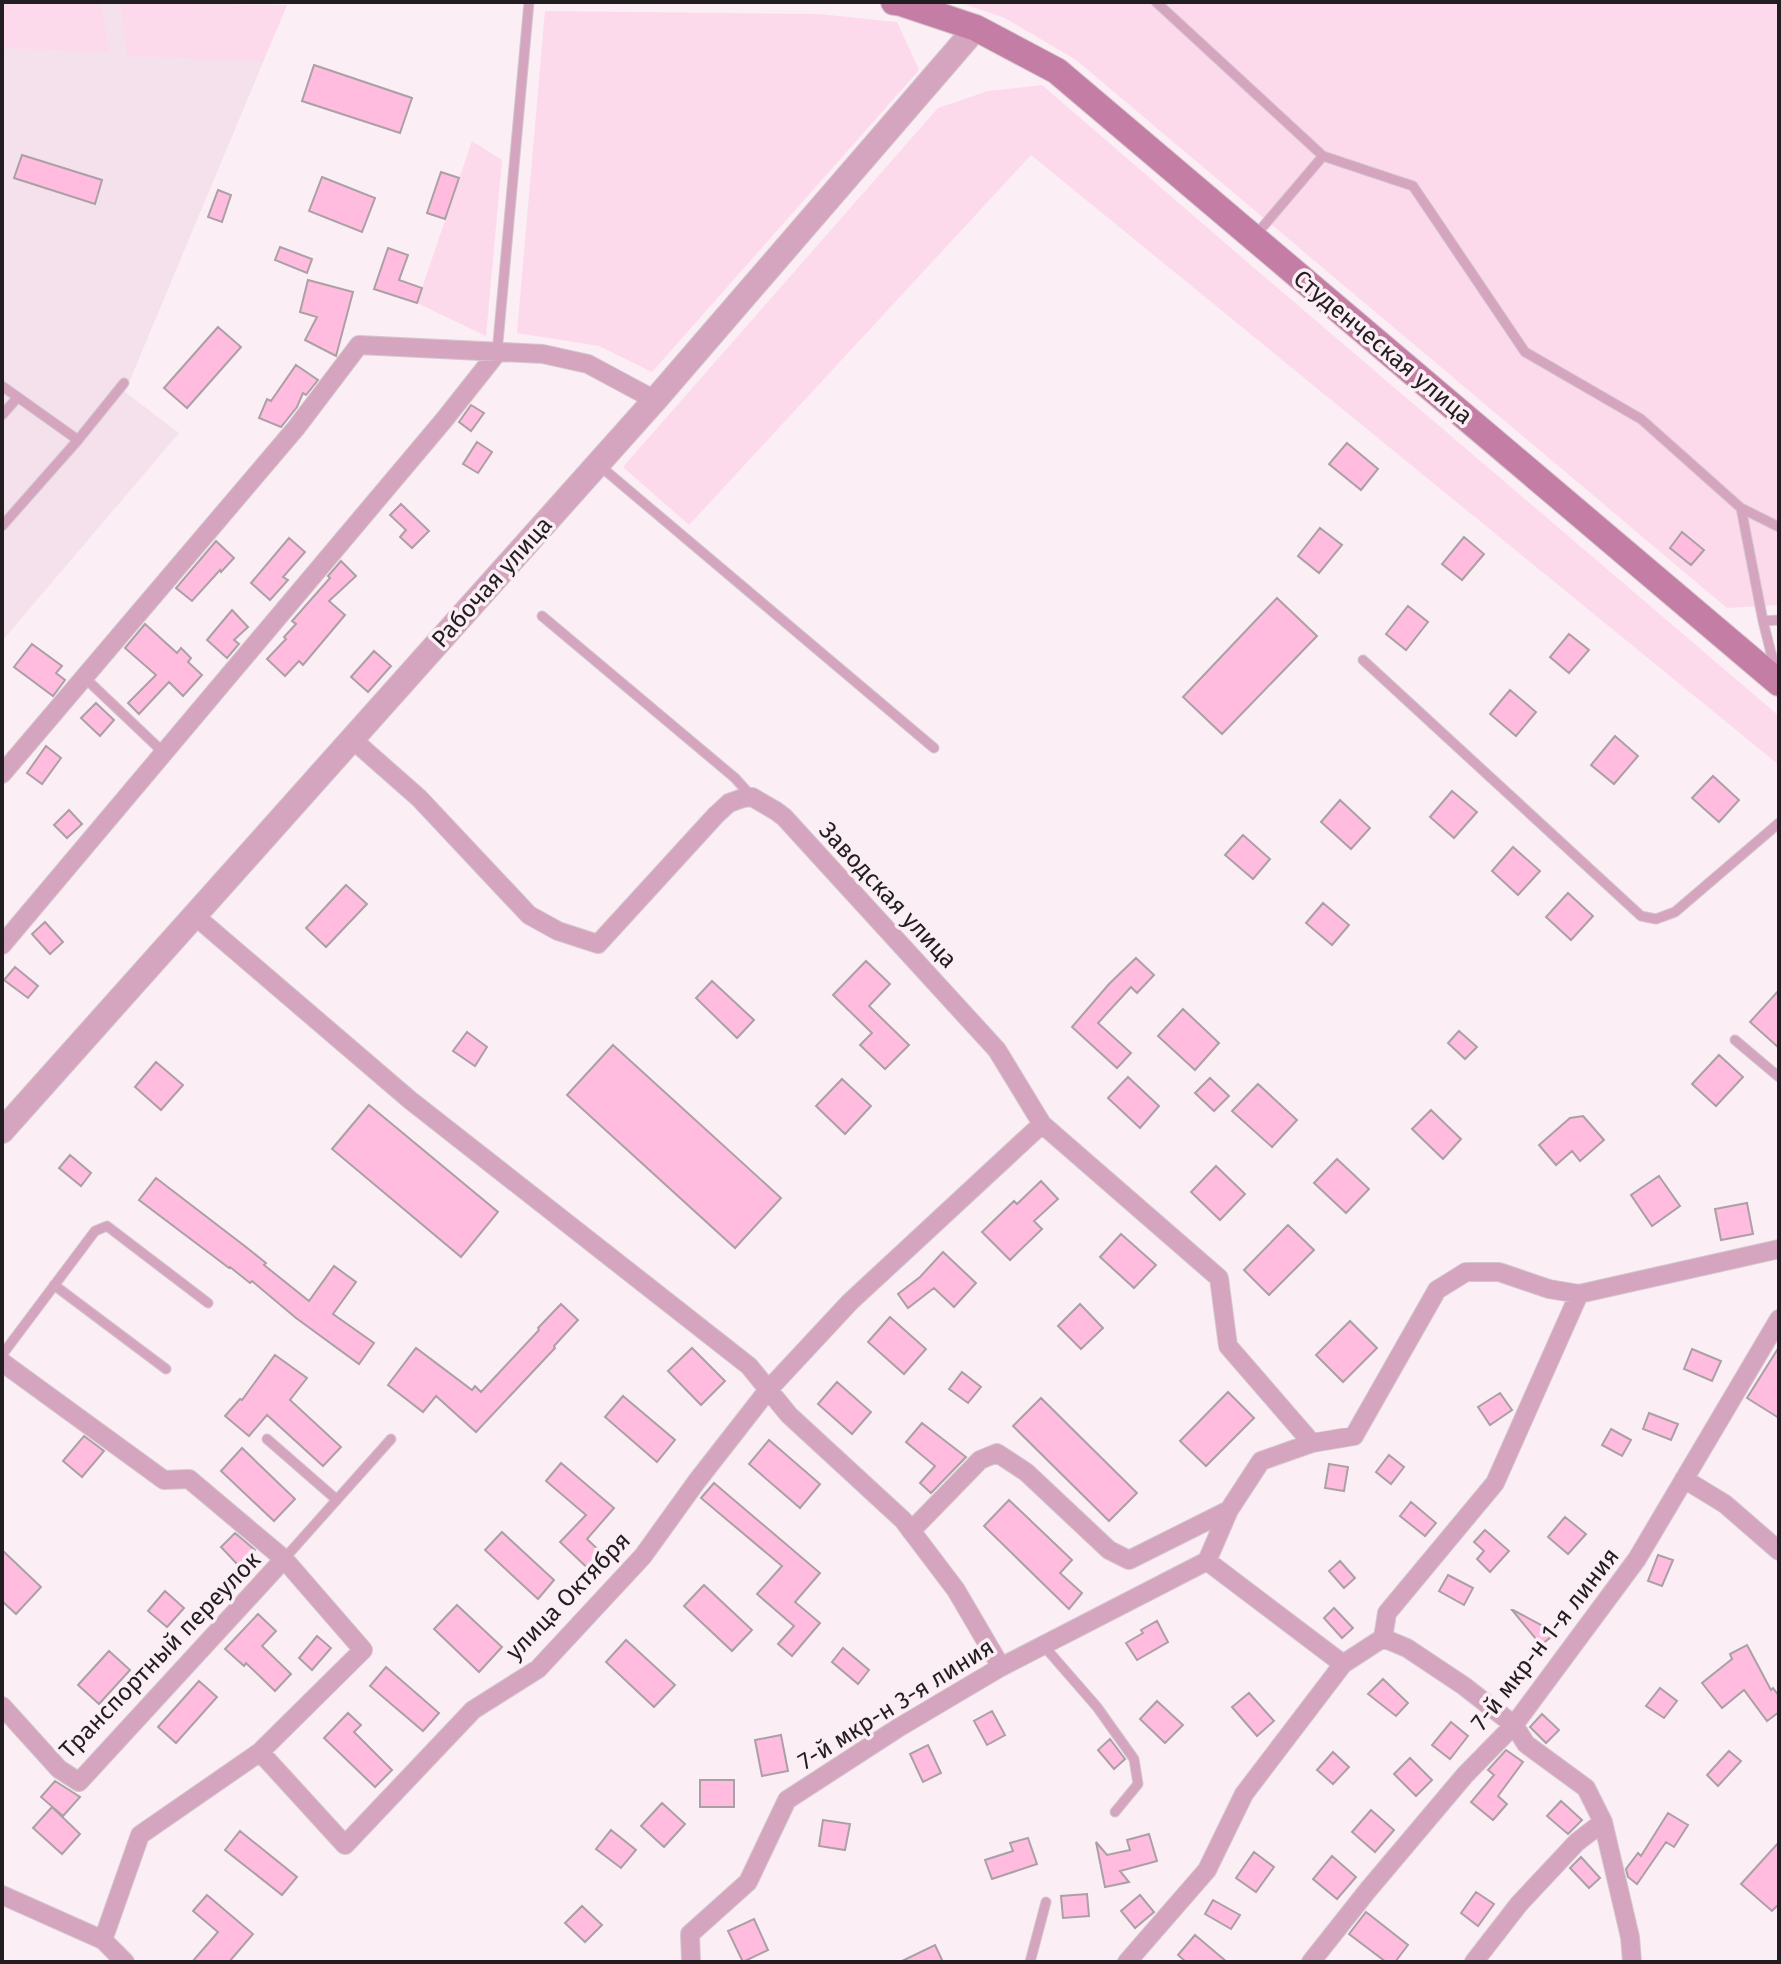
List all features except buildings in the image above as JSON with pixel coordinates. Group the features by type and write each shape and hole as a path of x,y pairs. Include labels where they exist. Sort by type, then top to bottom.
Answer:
{"main road":[{"name":"Студенческая улица","path":"894,2 976,28 1057,71 1778,683"}],"street":[{"name":"Рабочая улица","path":"2,1131 655,400 976,28"},
{"path":"2,774 296,428 359,345 543,354 588,364 655,400"},
{"path":"2,945 497,353"},
{"path":"352,739 419,798 529,915 558,931 598,944 722,808 736,800 752,797"},
{"name":"Заводская улица","path":"752,797 784,817 997,1050 1042,1124 1219,1278 1228,1346 1312,1443"},
{"path":"194,915 410,1100 749,1366 789,1415 903,1520 956,1590 1001,1667"},
{"name":"улица Октября","path":"260,1752 345,1845 473,1710 538,1669 643,1556 768,1390 850,1302 1042,1124"},
{"path":"1343,1664 1207,1561 1229,1510 1261,1461 1312,1443 1354,1436 1437,1290 1466,1272 1499,1272 1549,1289 1579,1294 1779,1249"},
{"path":"1127,1962 1207,1870 1244,1794 1343,1664 1383,1638 1387,1613 1495,1483 1579,1294"},
{"name":"7-й мкр-н 1-я линия","path":"1311,1962 1465,1775 1514,1725 1637,1559 1779,1319"},
{"name":"Транспортный переулок","path":"2,1362 164,1480 189,1479 284,1559 363,1650 260,1752"},
{"path":"911,1531 980,1460 997,1453 1026,1472 1109,1550 1129,1560 1229,1510"},
{"path":"1684,1479 1725,1504 1779,1551"},
{"name":"Транспортный переулок","path":"2,1706 59,1769 79,1782 284,1559"},
{"name":"7-й мкр-н 3-я линия","path":"691,1962 690,1934 748,1882 787,1800 898,1728 1001,1667 1207,1561"},
{"path":"1383,1638 1407,1648 1464,1686 1514,1725 1526,1744 1586,1788 1603,1822 1630,1937 1632,1962"},
{"path":"103,1940 140,1835 260,1752"},
{"path":"1474,1962 1519,1904 1577,1842 1603,1822"},
{"path":"2,1895 103,1940 125,1962"}],"lane":[{"path":"497,353 529,2"},
{"path":"1156,2 1323,156 1413,186 1525,352 1641,419 1741,508 1779,527"},
{"path":"1254,237 1323,156"},
{"path":"2,526 124,383"},
{"path":"2,386 78,440"},
{"path":"2,415 18,397"},
{"path":"597,464 934,748"},
{"path":"1741,508 1778,683"},
{"path":"542,616 735,778 752,797"},
{"path":"1763,621 1779,620"},
{"path":"1363,660 1641,916 1656,919 1675,912 1779,823"},
{"path":"84,677 164,753"},
{"path":"1735,1040 1779,1077"},
{"path":"2,1355 95,1231 107,1226 208,1303"},
{"path":"54,1285 166,1369"},
{"path":"267,1439 337,1500"},
{"path":"284,1559 391,1439"},
{"path":"1043,1645 1097,1707 1134,1759 1138,1784 1115,1812"},
{"path":"1030,1962 1046,1902"}],"shaded area":[{"path":"2,2 287,5 125,392 179,433 2,641"},
{"path":"2,2 101,3 109,52 2,48"},
{"path":"958,2 1779,2 1779,605 1727,608 1076,60 1005,18"},
{"path":"120,3 287,5 263,61 127,56"},
{"path":"545,11 819,14 897,22 919,70 652,372 599,346 517,333"},
{"path":"1042,85 1779,716 1779,765 1031,155 689,525 623,467 938,108 988,91"},
{"path":"472,141 502,160 486,336 417,303"}]}
